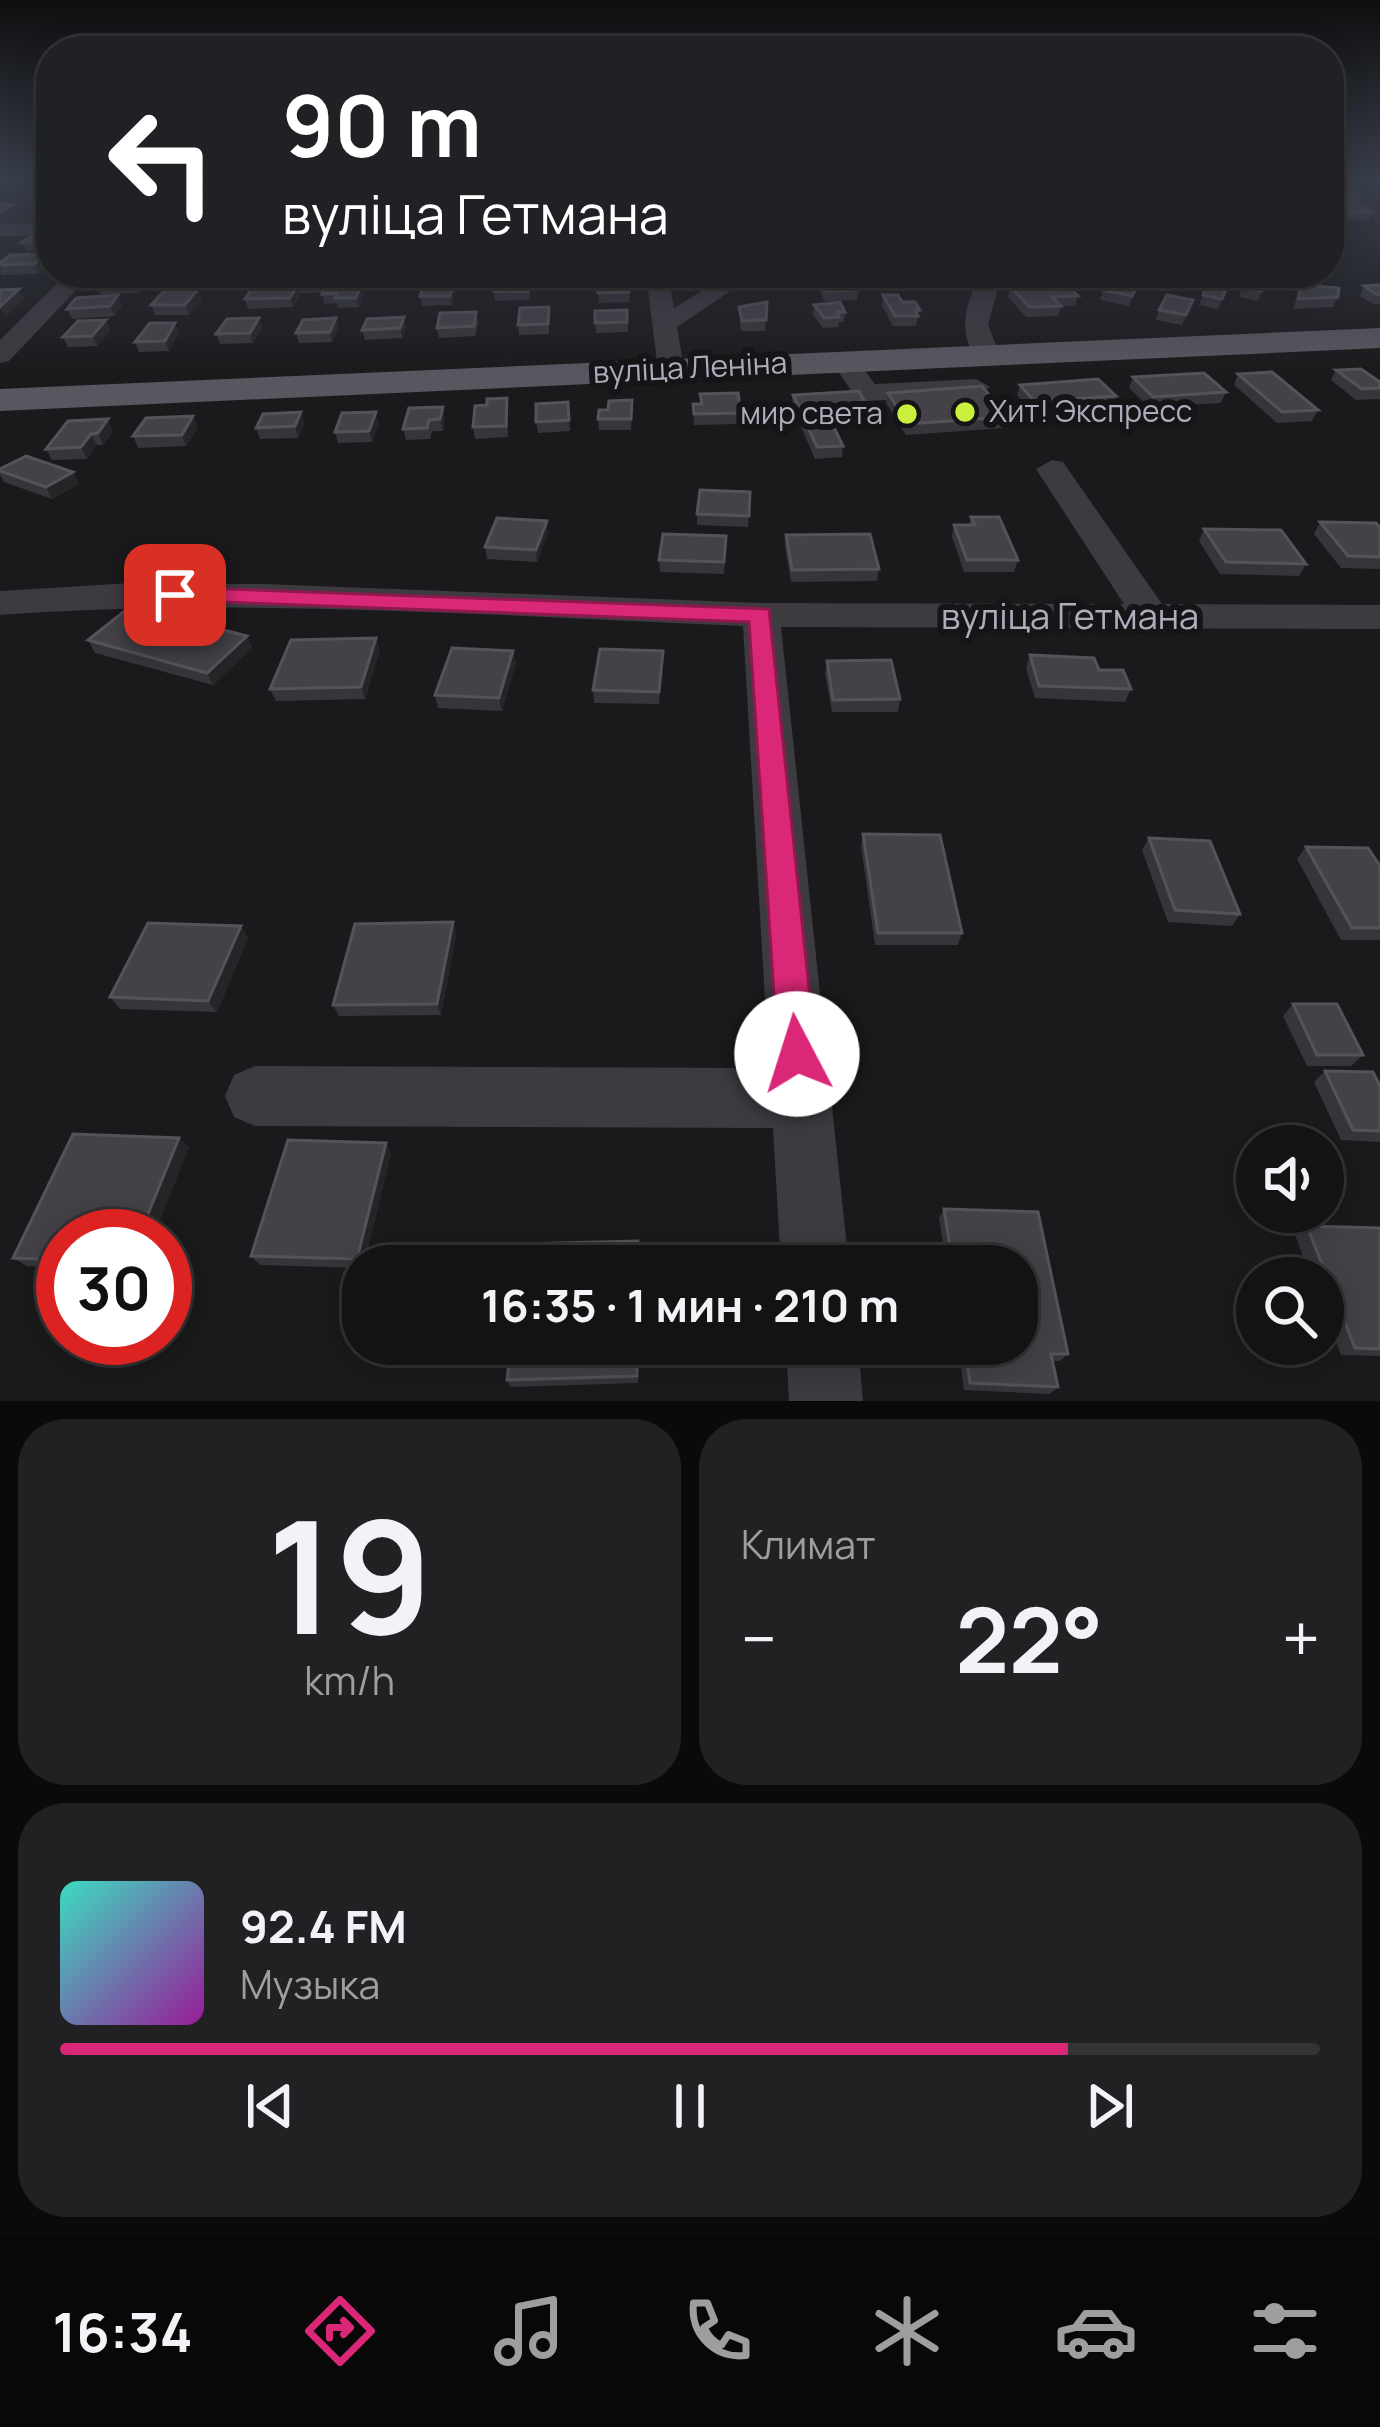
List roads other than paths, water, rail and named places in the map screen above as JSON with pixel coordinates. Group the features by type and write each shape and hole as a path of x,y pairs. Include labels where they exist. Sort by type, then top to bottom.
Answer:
{"main road":[{"name":"вуліца Леніна","path":"0,400 844,361 984,371 1376,340"}],"street":[{"path":"0,356 66,288"},
{"path":"659,288 671,369"},
{"path":"665,324 722,288"},
{"path":"984,371 975,314 985,288"},
{"path":"1052,469 1151,616"},
{"name":"вуліца Гетмана","path":"0,603 131,594 264,595 760,615 1380,616"},
{"path":"760,615 813,1245"},
{"path":"255,1096 801,1098"},
{"path":"823,1365 826,1401"}],"place":[{"name":"Хит! Экспресс","path":"965,412"},
{"name":"мир света","path":"907,414"}]}
